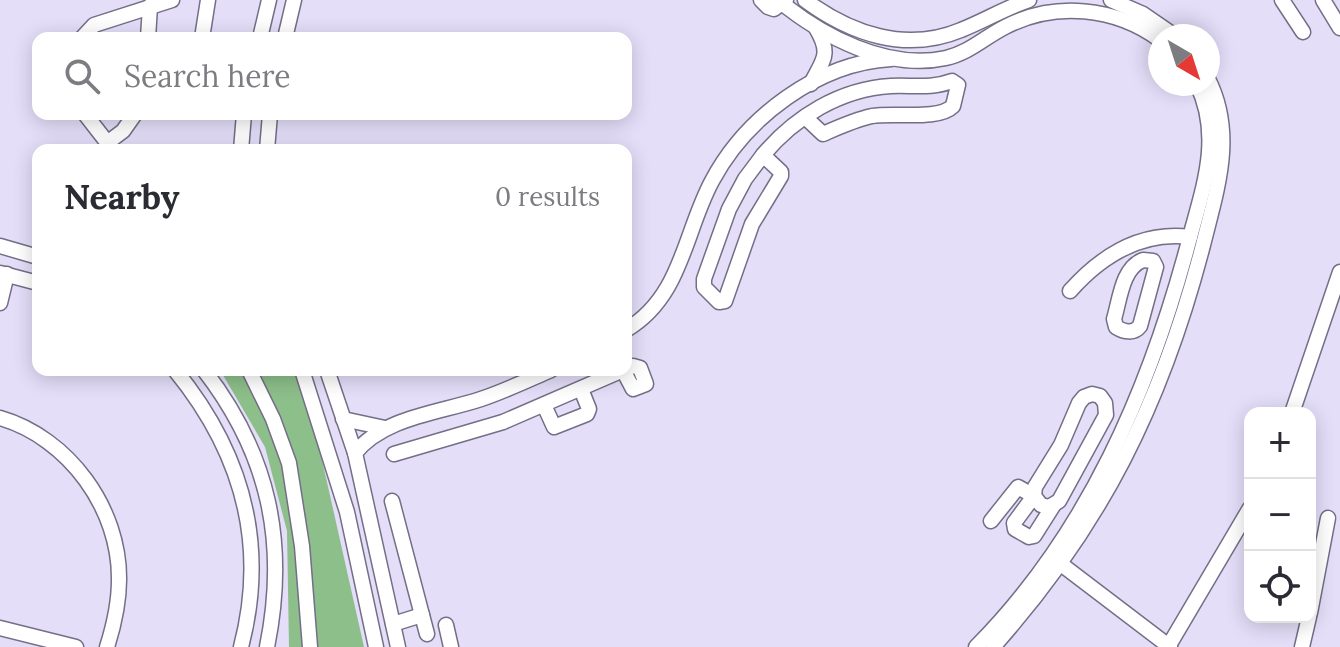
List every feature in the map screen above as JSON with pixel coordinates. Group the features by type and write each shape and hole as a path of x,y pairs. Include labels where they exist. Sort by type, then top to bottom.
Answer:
{"street":[{"path":"88,32 94,25 172,0"},
{"path":"203,32 208,0"},
{"path":"261,32 269,0"},
{"path":"286,32 294,0"},
{"path":"761,0 771,8 777,8 782,1 816,28 854,45 900,58 926,60 958,54 1007,26 1042,13 1111,4 1143,14 1158,24"},
{"path":"812,2 865,33 913,42 951,34 1029,0"},
{"path":"1282,0 1303,32"},
{"path":"1323,0 1340,28"},
{"path":"1111,4 1148,32"},
{"path":"148,32 150,6"},
{"path":"811,84 825,56 825,45 816,28"},
{"path":"632,326 646,316 665,294 712,181 735,145 764,114 811,84 858,65 900,58"},
{"path":"858,65 867,90"},
{"path":"763,155 781,174 748,236 725,301 721,303 704,284 729,209 763,155 783,134 805,117 833,101 867,90 893,86 933,87 952,81 956,82 958,89 953,106 939,114 896,113 870,117 823,134 805,117"},
{"path":"976,647 1055,560 1104,471 1140,393 1173,301 1208,170 1211,146 1209,119 1201,96"},
{"path":"993,647 1055,560 1100,504 1129,453 1153,400 1180,327 1222,170 1222,125 1215,96"},
{"path":"90,120 108,144"},
{"path":"112,144 131,120"},
{"path":"242,144 244,120"},
{"path":"268,144 270,120"},
{"path":"741,187 764,202"},
{"path":"1070,291 1092,268 1128,245 1161,236 1190,237"},
{"path":"688,243 714,253"},
{"path":"0,246 32,255"},
{"path":"1294,407 1340,272"},
{"path":"0,303 3,274 32,281"},
{"path":"1149,294 1173,301"},
{"path":"1302,407 1340,300"},
{"path":"179,376 218,434 246,507 252,546 253,586 241,647"},
{"path":"209,376 243,430 260,470 271,510 277,551 276,593 267,647"},
{"path":"252,376 273,419 289,463 302,546 310,647"},
{"path":"304,376 347,512 376,647"},
{"path":"329,376 355,453 398,647"},
{"path":"355,453 368,438 385,428 479,399 536,376"},
{"path":"394,454 505,429 544,405 581,389 597,376"},
{"path":"544,405 554,427 587,414 589,409 581,389"},
{"path":"1088,395 1096,395 1103,399 1107,411 1082,461 1034,536 1026,536 1015,529 1014,523 1034,496 1035,487 1061,445 1081,400 1088,395"},
{"path":"0,418 32,431 57,448 79,469 96,493 112,533 120,576 115,621 107,647"},
{"path":"419,418 427,446"},
{"path":"343,419 385,428"},
{"path":"1082,461 1104,471"},
{"path":"991,521 1015,488 1020,487 1034,496 1041,505 1053,506"},
{"path":"392,501 427,634"},
{"path":"1055,560 1169,647 1244,518"},
{"path":"1316,583 1328,518"},
{"path":"1179,647 1244,537"},
{"path":"392,620 421,611"},
{"path":"1302,647 1308,623"},
{"path":"446,625 451,647"},
{"path":"0,628 76,647"}],"green space":[{"path":"224,376 300,376 307,393 364,647 289,647 287,531 265,447"}]}
